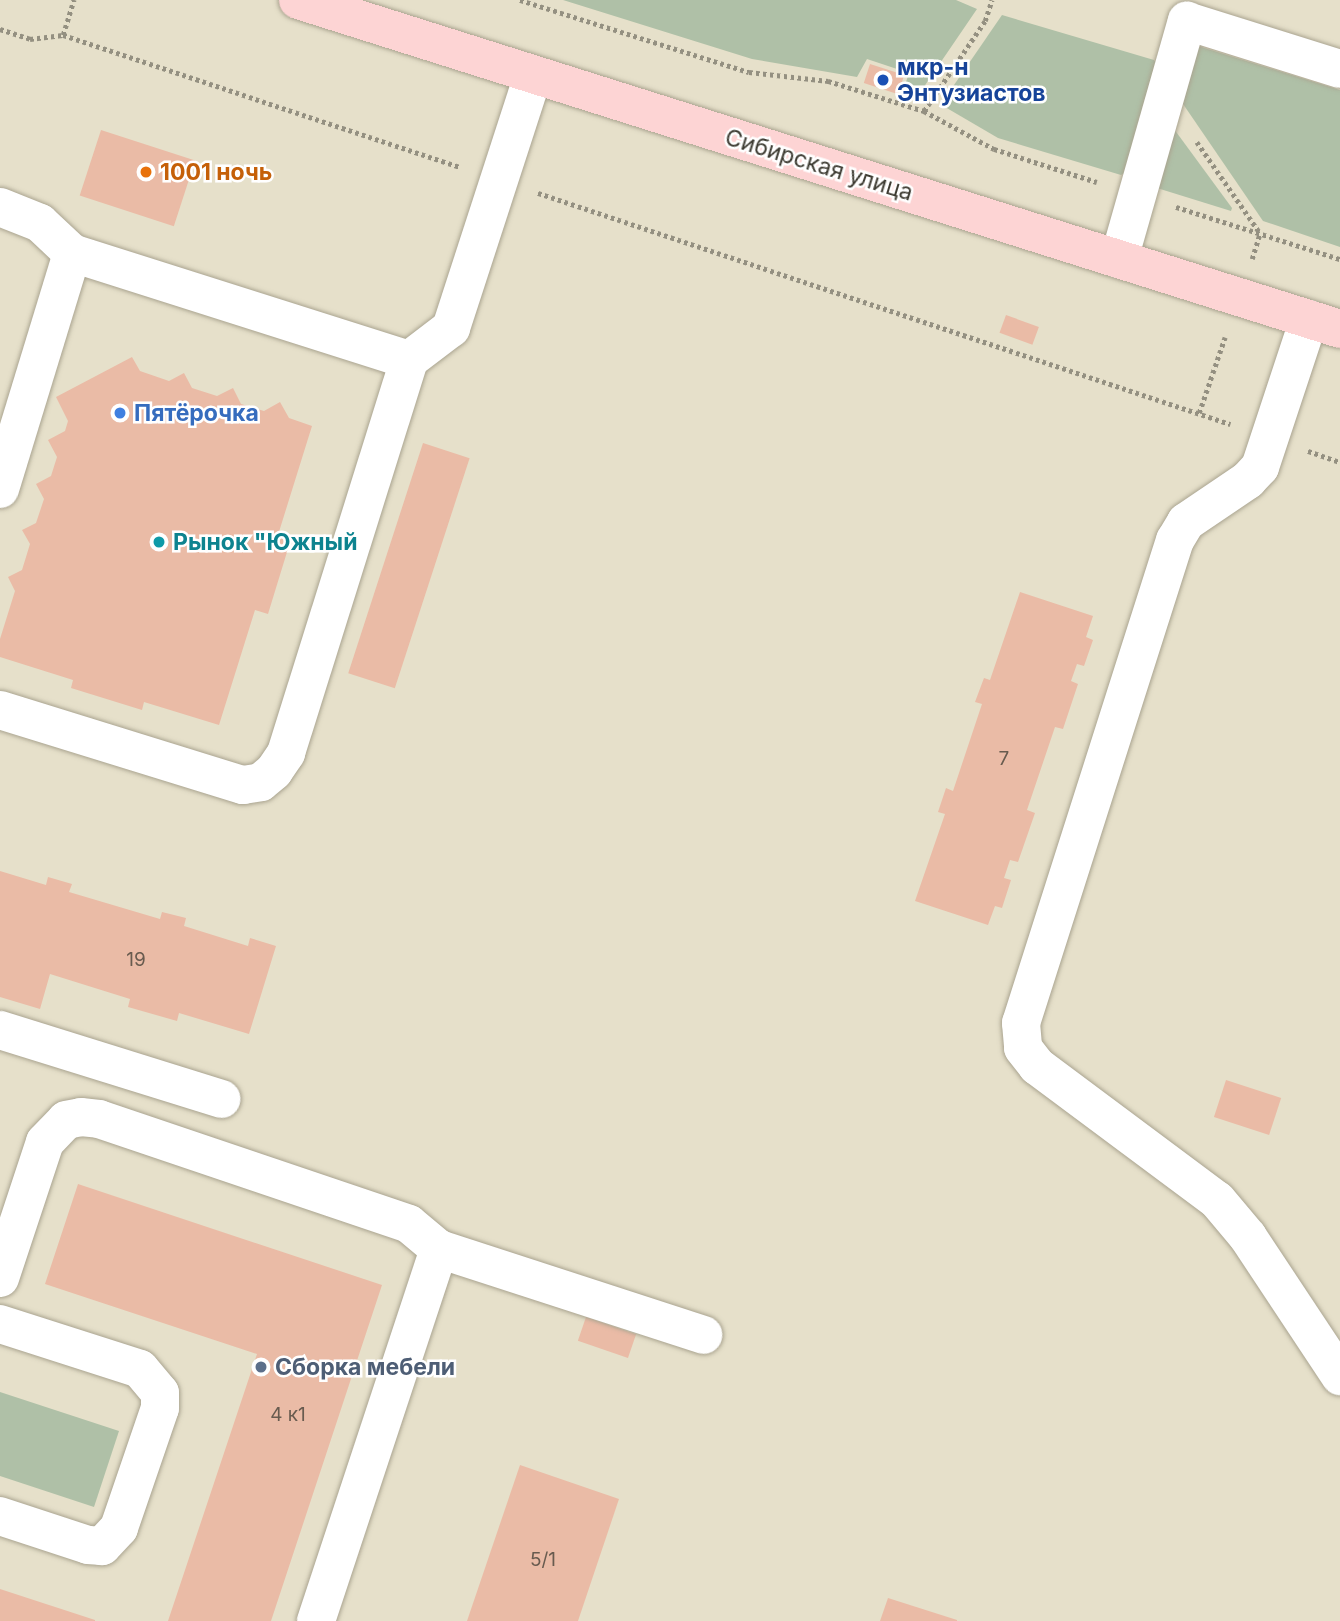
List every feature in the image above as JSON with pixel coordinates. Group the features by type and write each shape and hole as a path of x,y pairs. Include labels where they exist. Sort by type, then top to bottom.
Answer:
{"main road":[{"name":"Сибирская улица","path":"298,0 1324,324"}],"lane":[{"path":"1119,259 1190,11 1340,69"},
{"path":"0,710 243,785 261,782 274,771 286,753 409,360 451,328 533,75"},
{"path":"0,207 40,223 72,253 409,360"},
{"path":"0,489 72,253"},
{"path":"1324,324 1269,438 1260,467 1248,480 1186,522 1175,540 1021,1023 1023,1048 1037,1066 1217,1200 1248,1237 1340,1376"},
{"path":"0,1030 221,1098"},
{"path":"0,1278 45,1142 66,1119 81,1117 99,1119 409,1224 439,1249 703,1335"},
{"path":"316,1621 439,1249"},
{"path":"0,1324 141,1369 160,1393 160,1408 119,1528 102,1546 88,1545 0,1516"}],"path":[{"path":"63,34 74,0"},
{"path":"520,0 749,72 828,81 924,111 993,149 1340,259"},
{"path":"924,111 985,21 992,0"},
{"path":"0,29 30,39 63,34 1340,463"},
{"path":"1165,98 1260,233"}],"green space":[{"path":"563,0 956,0 977,9 917,97 903,91 909,73 867,59 857,77 752,59"},
{"path":"1002,15 1154,60 1158,66 1127,172 1121,175 998,138 945,107 943,101"},
{"path":"1198,46 1340,90 1340,247 1263,221 1181,101"},
{"path":"1174,129 1232,208 1231,211 1157,188"},
{"path":"0,1392 119,1431 94,1507 0,1476"}],"building":[{"path":"870,64 904,75 898,94 864,83"},
{"path":"101,130 195,161 174,226 80,196"},
{"path":"1006,315 1039,327 1032,345 1000,333"},
{"name":"Рынок \"Южный","path":"132,357 140,371 169,381 184,373 192,388 217,396 233,388 241,404 264,411 280,402 289,418 312,426 278,535 291,539 268,614 255,610 219,725 144,702 142,710 71,688 73,680 0,657 0,639 15,591 8,577 22,570 30,544 22,530 36,523 44,499 36,484 51,476 57,457 48,440 65,431 68,421 56,397"},
{"path":"423,443 470,458 395,688 348,673"},
{"path":"1020,592 1093,616 1086,637 1093,640 1084,666 1077,664 1071,681 1078,684 1063,729 1055,727 1027,810 1035,813 1018,862 1010,860 1004,878 1011,880 1002,908 995,906 988,925 915,901 945,814 938,812 946,788 953,791 982,704 975,702 984,678 990,680"},
{"path":"0,871 46,885 48,877 72,884 69,892 160,919 162,912 186,918 184,926 248,946 250,938 276,946 249,1034 179,1013 177,1021 128,1007 130,999 50,974 40,1009 0,997"},
{"path":"1226,1080 1281,1098 1269,1135 1214,1117"},
{"path":"78,1184 382,1285 271,1621 168,1621 257,1354 45,1284"},
{"path":"586,1317 636,1334 628,1358 578,1341"},
{"path":"520,1465 619,1499 578,1621 467,1621"},
{"path":"0,1589 95,1620 95,1621 0,1621"},
{"path":"888,1598 957,1620 957,1621 880,1621"}],"place":[{"name":"мкр-н Энтузиастов","path":"883,80"},
{"name":"1001 ночь","path":"146,172"},
{"name":"Пятёрочка","path":"120,413"},
{"name":"Рынок \"Южный","path":"159,542"},
{"name":"Сборка мебели","path":"261,1367"}]}
